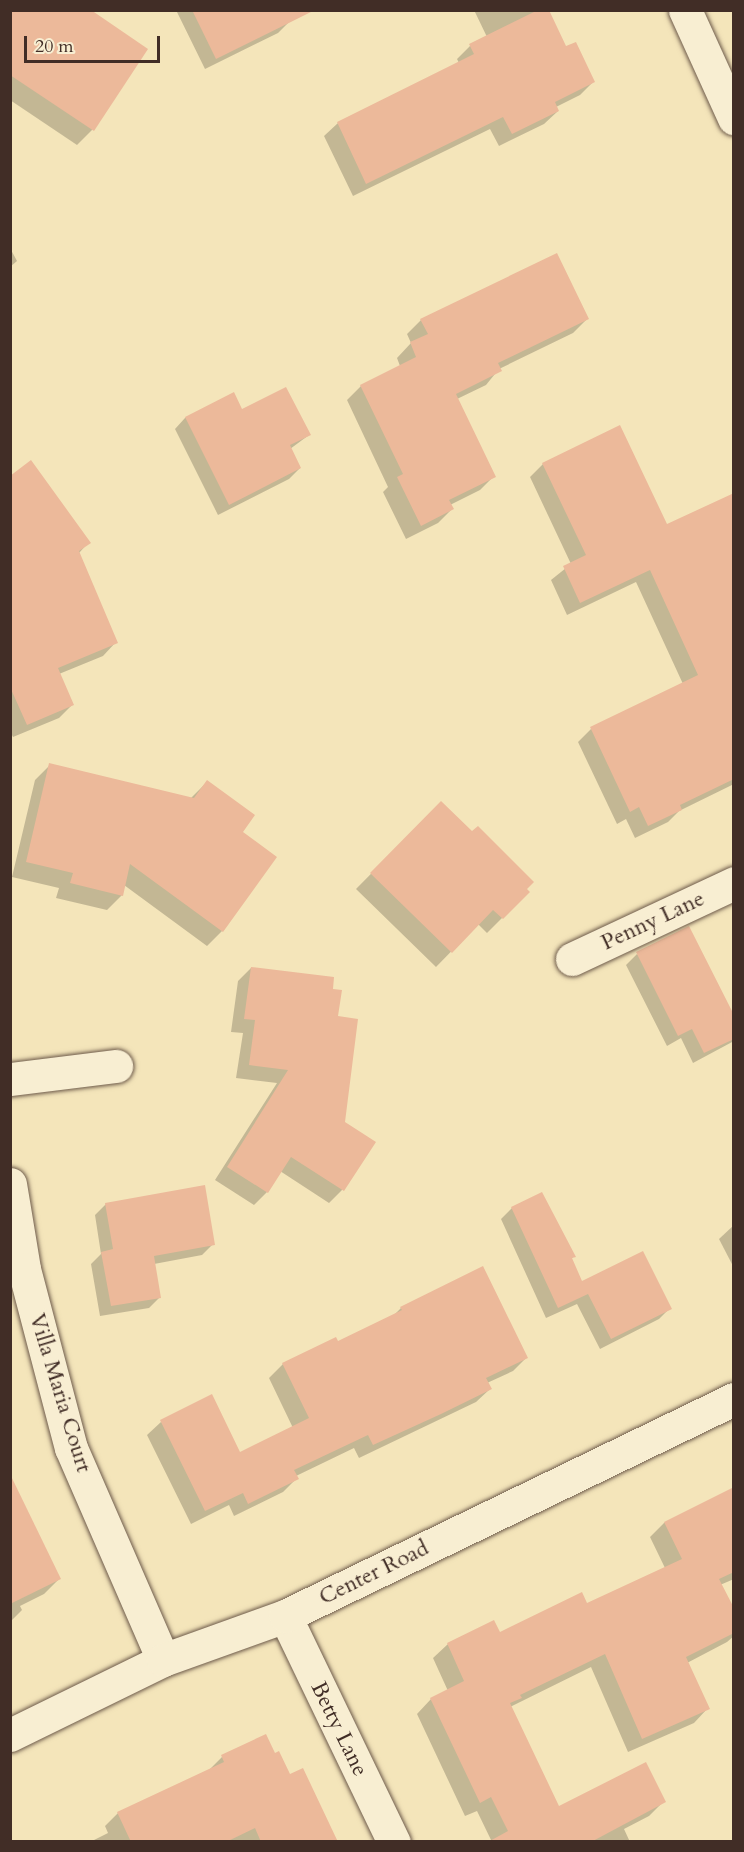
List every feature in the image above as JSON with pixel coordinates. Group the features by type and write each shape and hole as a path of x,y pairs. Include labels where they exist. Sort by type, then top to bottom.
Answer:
{"street":[{"path":"685,10 734,118"},
{"name":"Penny Lane","path":"572,959 734,883"},
{"path":"10,1079 116,1066"},
{"name":"Villa Maria Court","path":"10,1184 24,1269 71,1448 163,1660"},
{"name":"Center Road","path":"10,1735 163,1660 285,1616 734,1399"},
{"name":"Betty Lane","path":"285,1616 393,1842"}],"building":[{"path":"10,10 91,10 148,49 94,131 10,75"},
{"path":"192,10 315,10 216,59"},
{"path":"538,10 549,10 566,46 576,42 595,82 555,102 559,111 512,134 503,117 366,184 337,122 474,54 469,44"},
{"path":"557,253 589,319 498,363 502,371 456,394 496,477 449,500 454,509 421,526 397,477 403,474 360,385 416,357 410,342 428,334 420,319"},
{"path":"286,387 311,435 290,445 301,468 229,505 185,417 234,392 242,409"},
{"path":"620,425 667,524 734,493 734,779 680,805 682,810 648,826 639,807 630,812 590,727 698,675 650,570 580,603 563,566 586,555 542,463"},
{"path":"31,460 91,543 79,551 118,643 58,668 74,705 27,725 10,687 10,476"},
{"path":"49,763 194,798 207,780 255,815 243,832 277,857 223,932 130,864 123,896 70,883 73,873 26,862"},
{"path":"441,801 472,831 478,826 534,882 527,889 530,892 503,919 493,910 452,953 370,873"},
{"path":"689,926 734,1015 734,1039 704,1053 692,1029 678,1036 636,952"},
{"path":"251,967 334,977 333,989 342,990 338,1016 358,1019 345,1122 376,1142 344,1191 291,1157 268,1193 227,1167 288,1070 249,1065 255,1020 244,1019"},
{"path":"205,1185 215,1245 154,1256 161,1298 111,1306 101,1252 113,1249 105,1203"},
{"path":"542,1192 576,1257 572,1258 582,1281 643,1251 672,1309 611,1339 588,1294 558,1308 511,1207"},
{"path":"483,1266 528,1358 486,1378 492,1389 441,1414 373,1445 368,1435 294,1470 299,1479 248,1504 243,1493 205,1511 160,1420 212,1394 240,1452 309,1418 282,1363 336,1337 338,1341 402,1310 400,1307"},
{"path":"10,1474 61,1579 10,1604"},
{"path":"734,1487 734,1572 719,1579 734,1608 734,1633 686,1657 710,1709 642,1739 605,1654 520,1695 522,1698 510,1703 559,1806 646,1762 666,1802 591,1842 488,1842 508,1831 491,1797 480,1803 430,1698 464,1681 447,1643 494,1620 500,1632 582,1592 587,1603 682,1559 664,1522"},
{"path":"266,1734 275,1753 279,1751 290,1774 303,1768 338,1842 261,1842 255,1828 226,1842 131,1842 117,1812 224,1762 221,1755"}]}
